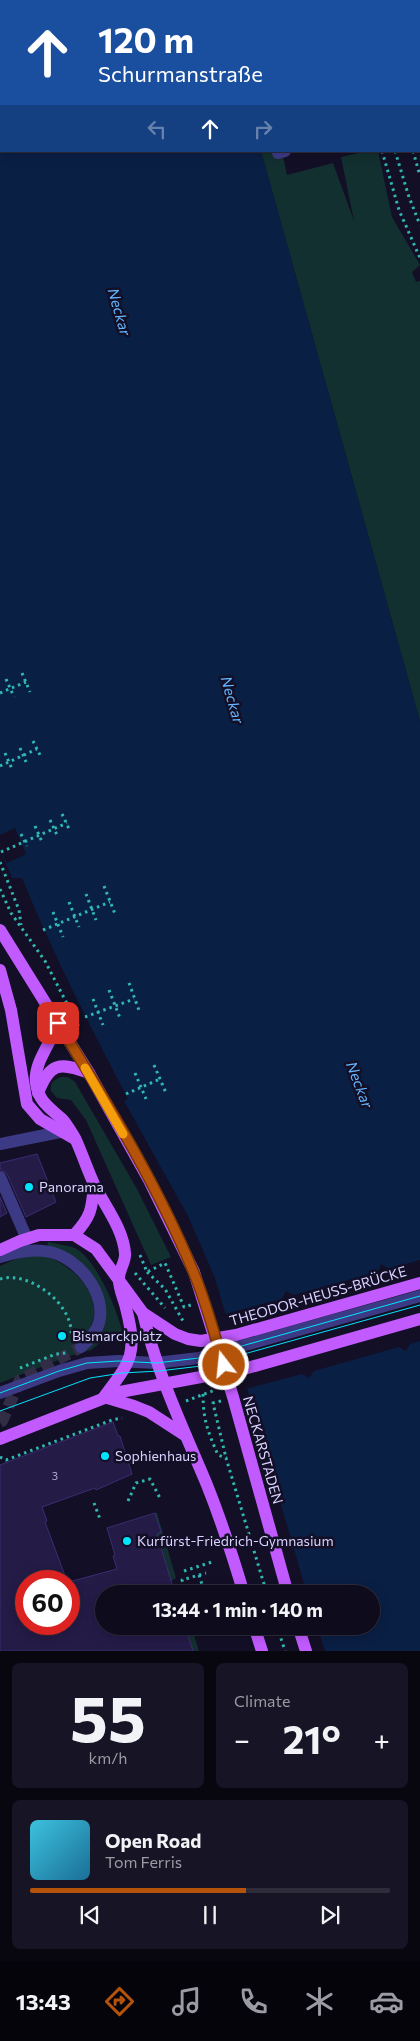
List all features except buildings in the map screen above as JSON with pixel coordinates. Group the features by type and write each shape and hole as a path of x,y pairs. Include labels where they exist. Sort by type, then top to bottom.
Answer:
{"main road":[{"name":"NECKARSTADEN","path":"0,930 89,1073 149,1180 194,1272 228,1380 285,1585"},
{"path":"0,971 11,1010 27,1104 40,1119 75,1139"},
{"path":"58,1023 54,1037 37,1068 38,1092 43,1101 65,1123 75,1139 94,1184 123,1242 125,1260 118,1278 132,1334 133,1346 129,1362 104,1397"},
{"path":"38,1092 47,1074 59,1066 69,1066 89,1073"},
{"path":"74,1235 89,1217 94,1184"},
{"path":"0,1250 39,1236 74,1235 96,1249 118,1278 143,1313 156,1363 207,1487 241,1585"},
{"name":"THEODOR-HEUSS-BRÜCKE","path":"143,1313 175,1334 194,1340 224,1338 420,1283"},
{"path":"0,1439 104,1397 244,1369 420,1319"},
{"path":"104,1397 150,1412 186,1436"},
{"path":"257,1635 262,1651"},
{"path":"301,1635 306,1651"}],"street":[{"path":"0,1144 60,1132"},
{"path":"0,1177 28,1239"},
{"path":"0,1257 37,1250 52,1252 78,1268 94,1289 101,1312 99,1324 92,1338 75,1344"},
{"path":"0,1393 79,1365 108,1361 156,1363 199,1358 420,1296"}],"path":[{"path":"382,152 399,210 420,258"},
{"path":"395,152 409,197 420,224"},
{"path":"413,152 420,176"},
{"path":"22,673 30,692"},
{"path":"6,680 14,697"},
{"path":"0,693 26,682"},
{"path":"33,741 41,757"},
{"path":"20,748 26,762"},
{"path":"0,766 37,750"},
{"path":"5,753 12,768"},
{"path":"62,814 70,831"},
{"path":"50,820 57,835"},
{"path":"1,852 67,823"},
{"path":"35,826 42,842"},
{"path":"22,834 27,846"},
{"path":"0,862 19,910 21,927"},
{"path":"104,886 115,914"},
{"path":"0,889 11,913 45,960"},
{"path":"86,894 96,920"},
{"path":"69,902 79,927"},
{"path":"43,930 110,902"},
{"path":"53,912 63,937"},
{"path":"129,983 140,1013"},
{"path":"109,990 120,1018"},
{"path":"93,999 103,1025"},
{"path":"85,1017 134,999"},
{"path":"154,1065 166,1093"},
{"path":"135,1073 146,1100"},
{"path":"126,1094 160,1079"},
{"path":"165,1263 184,1307"},
{"path":"148,1272 165,1289 183,1322"},
{"path":"0,1279 12,1276 53,1296 62,1306 69,1319 75,1344"},
{"path":"209,1393 204,1395 203,1413 207,1430 218,1455 226,1458"},
{"path":"213,1403 226,1458 264,1585"},
{"path":"0,1458 6,1460 112,1420"},
{"path":"128,1501 136,1483 150,1478 161,1500"},
{"path":"94,1503 100,1519"},
{"path":"184,1571 212,1562"},
{"path":"184,1585 182,1580 206,1573"},
{"path":"199,1575 202,1585"},
{"path":"280,1635 285,1651"}],"green space":[{"path":"261,152 282,152 287,175 333,163 354,221 341,157 363,152 378,152 392,217 420,265 412,272 416,282 420,281 420,721"},
{"path":"61,1077 68,1077 75,1082 137,1189 171,1257 151,1265 86,1120 71,1100 57,1098 51,1091 53,1082"},
{"name":"Bismarckplatz","path":"48,1242 75,1248 91,1264 113,1303 124,1339 106,1338 91,1350 66,1357 0,1383 0,1266 33,1255 53,1259 62,1264 72,1271 87,1287 95,1309 90,1329 100,1334 104,1318 104,1305 100,1293 82,1273 47,1247"},
{"path":"155,1513 157,1513 176,1578 171,1581 157,1533 161,1532"},
{"path":"188,1635 194,1635 199,1651 193,1651"}],"water":[{"name":"Neckar","path":"0,152 261,152 420,721 420,1651 325,1651 320,1635 380,1635 380,1585 304,1585 215,1278 188,1216 124,1101 128,1099 59,962 22,878 12,878 0,850"}],"pier":[{"path":"15,828 26,854 7,863 0,849 0,835"},
{"path":"420,1260 420,1341 410,1344 406,1351 399,1347 314,1371 309,1378 302,1374 246,1389 225,1314 282,1299 286,1291 293,1295 378,1272 381,1264 389,1269"}],"tunnel":[{"path":"0,1422 20,1380 81,1347"}],"tram line":[{"path":"0,1393 59,1371 87,1363 118,1361 156,1363 199,1358 420,1296"},
{"path":"0,1411 90,1378 122,1373 201,1366 420,1305"}],"slow traffic":[{"path":"85,1068 123,1134"}],"place":[{"name":"Panorama","path":"29,1187"},
{"name":"Bismarckplatz","path":"62,1336"},
{"name":"Sophienhaus","path":"105,1456"},
{"name":"Kurfürst-Friedrich-Gymnasium","path":"127,1541"}],"route":[{"path":"58,1023 89,1073 149,1180 180,1241 199,1286 224,1365"}]}
